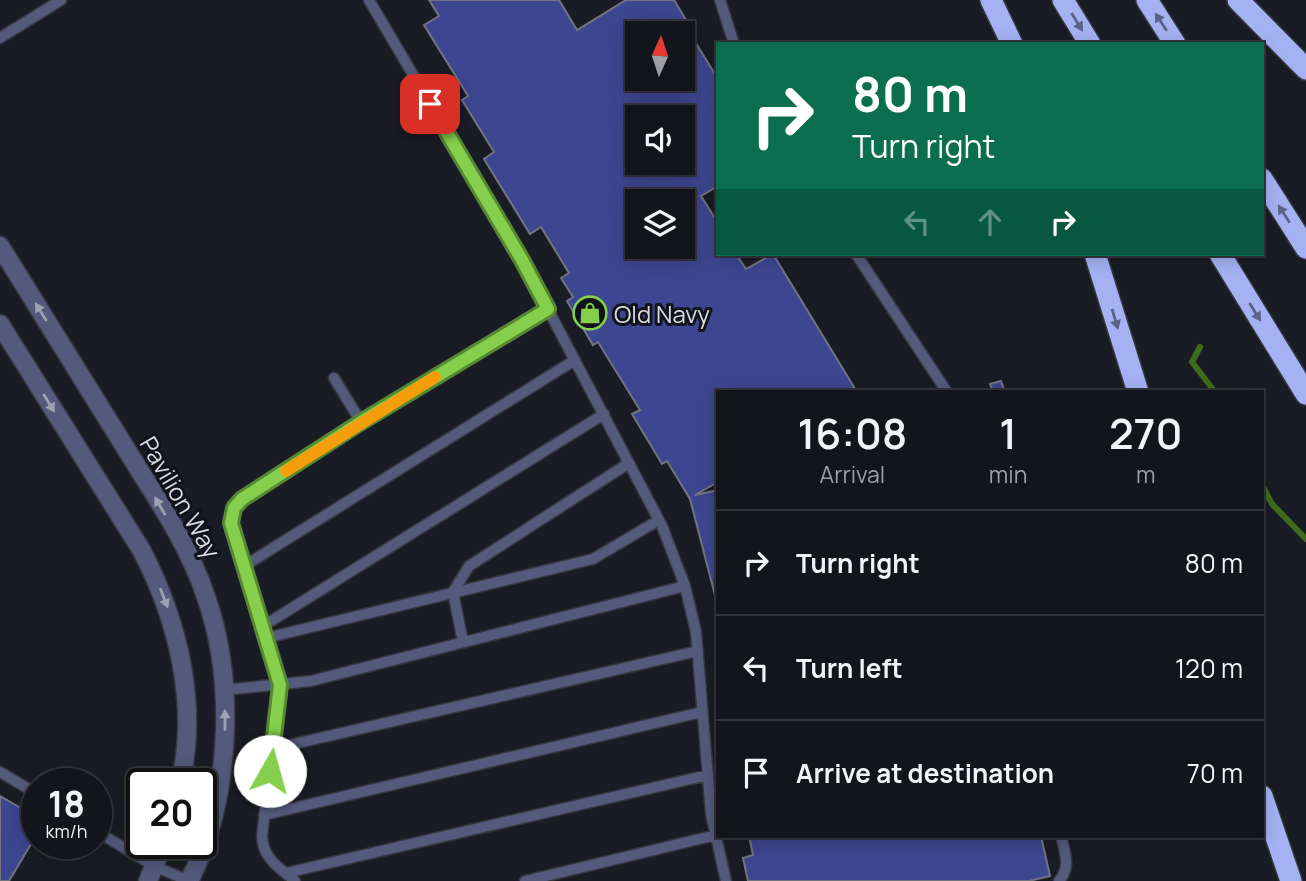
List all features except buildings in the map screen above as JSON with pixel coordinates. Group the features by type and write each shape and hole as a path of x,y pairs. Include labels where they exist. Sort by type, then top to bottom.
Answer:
{"highway":[{"path":"991,0 1011,42"},
{"path":"1063,0 1089,42"},
{"path":"1147,0 1174,42"},
{"path":"1238,0 1306,69"},
{"path":"1264,182 1306,248"},
{"path":"1097,256 1137,390"},
{"path":"1221,256 1306,394"},
{"path":"1264,802 1291,881"}],"street":[{"name":"Pavilion Way","path":"0,246 188,552 206,597 215,630 224,690 225,738 222,774 205,845 189,881"},
{"path":"0,324 157,579 169,610 183,671 187,733 182,768"}],"lane":[{"path":"0,38 61,0"},
{"path":"369,0 522,260 659,520 685,586 696,632 711,814 716,835 525,881"},
{"path":"720,0 733,42"},
{"path":"857,256 946,390"},
{"path":"295,881 270,859 262,848 280,685 231,523 234,508 242,499 361,422 548,309"},
{"path":"244,566 575,360"},
{"path":"334,378 361,422"},
{"path":"262,626 604,414"},
{"path":"463,642 453,592 469,566 629,463"},
{"path":"266,638 593,559 659,520"},
{"path":"224,690 311,681 685,586"},
{"path":"272,749 698,650"},
{"path":"264,816 702,712"},
{"path":"0,772 21,784"},
{"path":"286,873 708,775"},
{"path":"717,838 726,881"},
{"path":"1059,881 1063,878 1067,862 1061,838"},
{"path":"112,843 151,873 189,881"}],"waterway":[{"path":"1200,347 1192,362 1213,390"},
{"path":"1264,489 1272,504 1306,539"}],"slow traffic":[{"path":"286,471 435,377"}],"place":[{"name":"Old Navy","path":"590,313"}],"route":[{"path":"270,771 280,685 231,523 234,508 242,499 361,422 548,309 430,104"}]}
